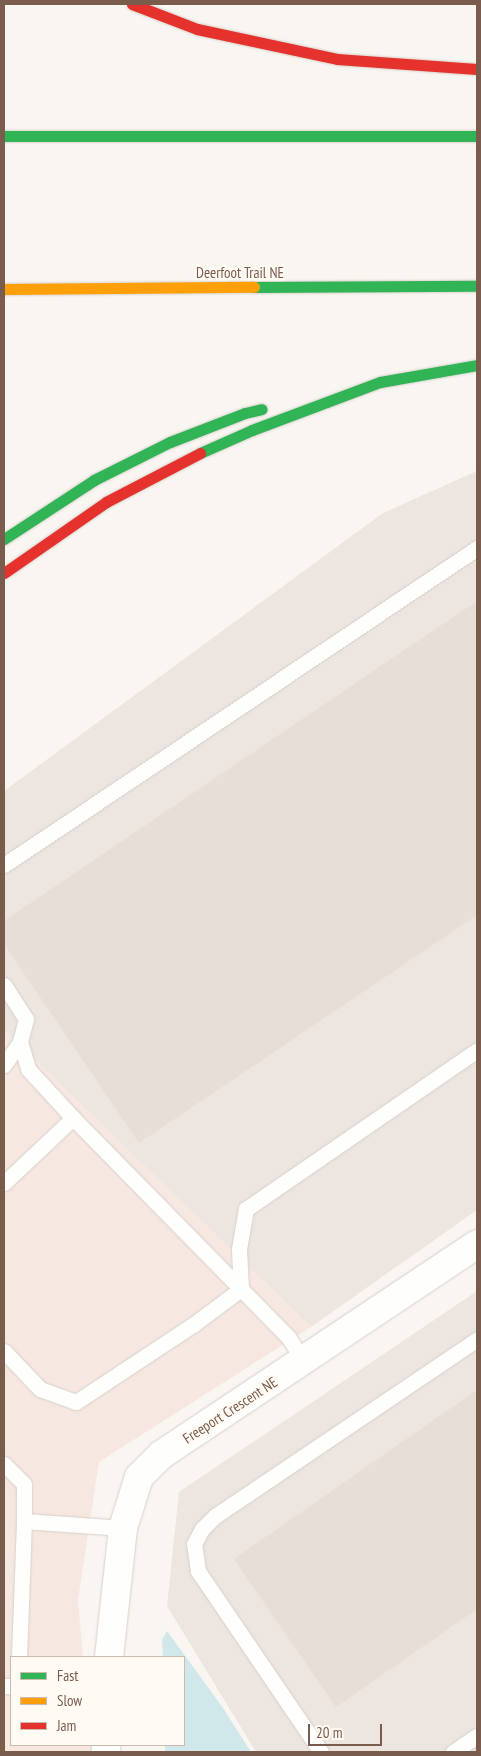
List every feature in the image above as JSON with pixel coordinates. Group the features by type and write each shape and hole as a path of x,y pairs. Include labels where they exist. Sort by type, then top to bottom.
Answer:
{"highway":[{"path":"132,4 197,29 337,59 477,69"},
{"path":"4,136 477,136"},
{"name":"Deerfoot Trail NE","path":"4,290 477,286"},
{"path":"293,402 380,382 477,365"},
{"path":"4,573 106,502 183,461 252,430 380,382"},
{"path":"4,539 94,480 170,442 245,413 274,406"}],"street":[{"name":"Freeport Crescent NE","path":"109,1656 123,1528 139,1477 161,1455 304,1362 477,1244"}],"lane":[{"path":"4,865 477,548"},
{"path":"4,985 26,1019 20,1042 4,1065"},
{"path":"20,1042 28,1068 74,1118 289,1338 304,1362"},
{"path":"241,1289 239,1248 246,1209 477,1050"},
{"path":"4,1183 74,1118"},
{"path":"4,1351 40,1388 76,1402 194,1324 241,1289"},
{"path":"321,1752 198,1571 194,1544 202,1528 215,1516 477,1339"},
{"path":"4,1464 24,1484 19,1656"},
{"path":"24,1521 123,1528"},
{"path":"453,1752 477,1736"}],"shaded area":[{"path":"477,471 477,1210 311,1327 4,1030 4,791 383,513"},
{"path":"4,1030 311,1327 99,1462 78,1600 83,1656 10,1656 10,1746 91,1746 92,1752 4,1752"},
{"path":"477,1291 477,1752 256,1752 167,1606 179,1492"}],"water":[{"path":"167,1631 223,1708 251,1752 165,1752 165,1746 185,1746 185,1656 163,1656 162,1640"}],"building":[{"path":"477,601 477,915 139,1143 4,944 4,921"},
{"path":"477,1390 477,1609 336,1707 234,1559"}],"traffic: fast":[{"path":"4,136 477,136"},
{"path":"254,287 477,286"},
{"path":"200,453 252,430 380,382 477,365"},
{"path":"4,539 94,480 170,442 245,413 262,409"}],"traffic: slow":[{"path":"4,289 254,287"}],"traffic: jam":[{"path":"132,4 197,29 337,59 477,69"},
{"path":"4,573 106,502 200,453"}]}
